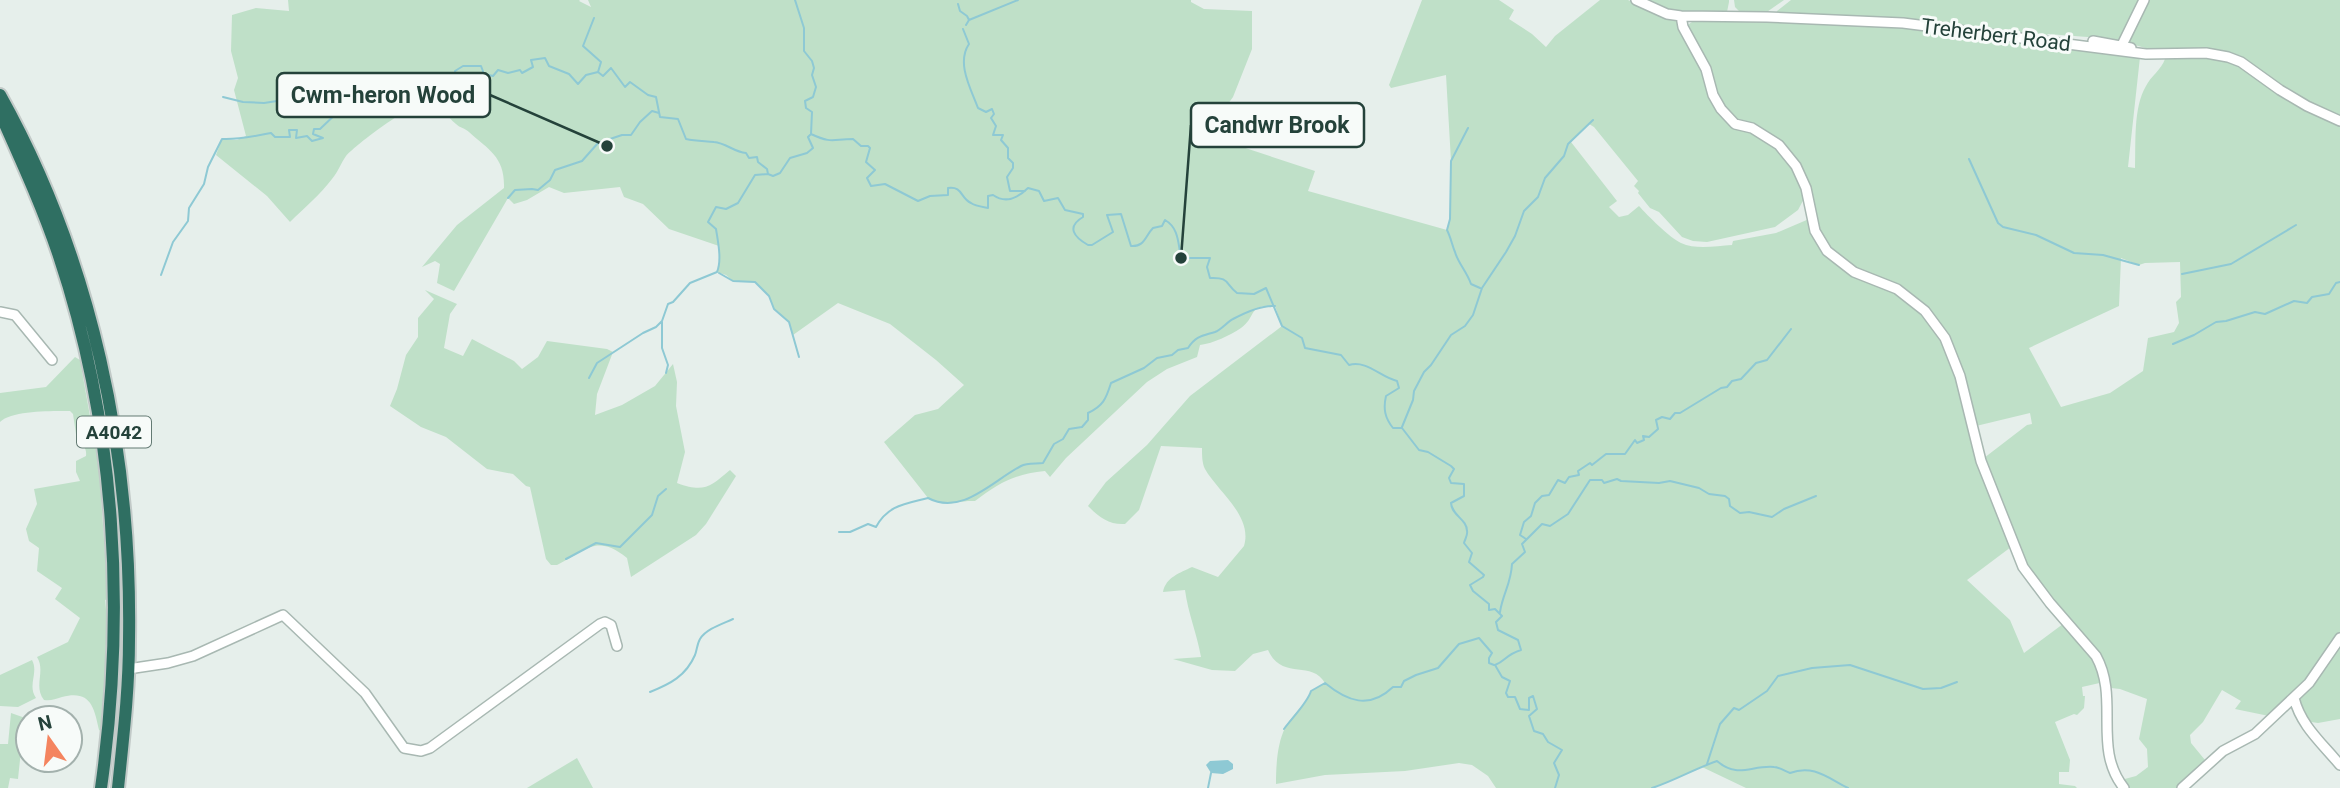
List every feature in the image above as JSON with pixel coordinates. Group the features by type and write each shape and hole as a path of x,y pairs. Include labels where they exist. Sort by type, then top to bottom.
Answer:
{"highway":[{"name":"A4042","path":"0,95 45,184 63,232 93,332 116,436 123,489 129,591 128,669 118,788"},
{"name":"A4042","path":"0,113 58,255 78,322 100,419 113,546 114,621 101,788"}],"street":[{"name":"Treherbert Road","path":"1636,0 1667,14 1681,16 1903,23 2146,54 2206,53 2241,62 2307,106 2340,121"},
{"path":"2122,45 2144,0"},
{"path":"1681,16 1683,27 1706,69 1713,95 1721,109 1735,124 1752,128 1779,145 1796,166 1806,188 1815,231 1827,251 1854,272 1898,289 1925,311 1945,338 1960,376 1981,461 2023,567 2101,664 2107,686 2106,727 2109,758 2112,772 2124,788"},
{"path":"2057,41 2083,40 2122,45 2146,54"},
{"path":"0,312 15,315 52,360"},
{"path":"37,361 43,349"},
{"path":"128,669 193,656 283,615 365,693 404,748 421,751 430,748 600,624 605,622 611,625 617,646"},
{"path":"2182,788 2223,751 2255,734 2294,698 2316,675 2340,638"},
{"path":"2294,698 2298,713 2306,726 2340,765"}],"green space":[{"path":"288,0 580,0 591,7 588,0 1191,0 1204,9 1252,11 1252,49 1233,97 1214,123 1211,132 1218,139 1315,171 1308,191 1447,230 1450,219 1451,161 1446,75 1391,88 1389,85 1422,0 1499,0 1514,10 1509,19 1546,47 1555,36 1600,0 1628,0 1678,22 1704,69 1708,88 1746,129 1781,150 1794,167 1806,195 1798,210 1775,227 1707,242 1693,241 1682,237 1659,212 1650,208 1634,186 1638,181 1594,127 1589,124 1571,142 1617,201 1609,207 1619,217 1628,215 1639,206 1676,240 1700,247 1732,245 1733,241 1776,233 1809,219 1826,253 1895,290 1920,310 1947,347 1971,439 2011,547 1967,580 2010,620 2024,653 2063,624 2097,661 2104,682 2082,687 2085,696 2084,708 2077,715 2055,722 2070,760 2069,772 2059,772 2059,784 2077,788 1746,788 1702,767 1652,788 1496,788 1488,776 1472,765 1459,763 1405,771 1325,775 1276,784 1282,734 1311,691 1325,683 1312,672 1281,665 1268,650 1253,654 1235,671 1212,670 1173,659 1201,657 1185,590 1163,592 1167,583 1174,576 1192,567 1218,577 1244,546 1244,525 1233,505 1205,469 1202,448 1161,446 1139,510 1125,524 1105,520 1088,506 1106,482 1147,445 1190,396 1282,326 1275,306 1256,309 1241,328 1221,339 1200,345 1197,357 1167,369 1147,382 1066,458 1050,477 1045,471 1016,477 975,501 947,504 935,501 928,498 884,442 915,415 938,409 964,385 890,324 838,303 793,335 789,322 774,309 769,296 755,282 733,281 717,272 719,246 669,229 643,204 624,197 620,187 564,193 549,187 514,204 508,198 454,291 437,283 440,264 435,261 422,267 457,225 504,188 504,177 499,161 489,149 435,104 423,104 413,108 362,142 346,156 334,176 290,222 267,196 216,155 222,139 237,140 246,136 234,90 238,78 231,51 232,15 256,8 289,11"},
{"path":"1646,0 1729,2 1727,12 1670,11"},
{"path":"1734,0 1784,0 1764,14 1741,13 1735,7"},
{"path":"1791,0 2139,0 2121,38 2116,41 1776,14"},
{"path":"2146,0 2340,0 2340,118 2273,81 2241,56 2226,52 2149,49 2131,44 2128,39"},
{"path":"1695,20 1762,20 1896,26 2140,57 2128,167 2135,168 2136,126 2142,95 2165,59 2203,56 2239,65 2304,109 2340,125 2340,634 2329,646 2317,669 2269,716 2235,709 2241,701 2222,690 2203,722 2190,735 2191,743 2205,760 2204,764 2178,788 2126,788 2121,780 2136,776 2148,767 2147,749 2139,739 2147,699 2111,688 2106,670 2026,566 2005,515 2005,506 1984,458 2032,424 2030,413 1976,426 1954,346 1938,322 1922,307 1835,255 1823,241 1793,159 1731,115 1718,100 1686,26","holes":["2121,258 2139,265 2180,262 2181,297 2176,302 2179,323 2174,332 2148,338 2143,371 2110,393 2061,407 2029,348 2119,306"]},
{"path":"425,290 457,304 450,314 444,348 463,356 472,339 514,361 522,369 538,357 547,341 613,352 597,394 595,415 622,405 655,386 673,364 677,382 676,406 685,452 677,483 700,488 712,484 730,470 736,476 706,524 696,535 631,577 627,558 607,547 591,547 557,565 551,565 546,559 530,487 513,474 487,469 446,437 421,427 390,406 406,355 418,337 418,318 434,299"},
{"path":"75,357 80,360 99,467 108,599 105,600 108,628 105,652 107,685 102,705 101,731 92,707 85,698 71,695 44,700 41,695 37,657 68,642 80,618 55,599 62,588 37,571 39,548 29,541 26,529 37,504 34,489 80,481 76,472 76,461 86,456 86,451 77,441 73,414 70,411 23,413 0,422 0,393 46,387"},
{"path":"2340,644 2340,719 2318,723 2305,721 2298,698"},
{"path":"32,660 36,698 24,704 14,704 14,707 0,706 0,675"},
{"path":"11,713 14,714 14,774 19,774 18,779 10,778 8,788 0,788 0,744 8,744"},
{"path":"577,758 593,788 527,788"}],"water":[{"path":"1228,760 1233,764 1233,769 1223,774 1211,773 1206,765 1210,761"}],"waterway":[{"path":"795,0 804,28 804,51 814,68 812,75 816,87 813,97 805,101 806,108 812,112 811,134"},
{"path":"969,20 1018,0"},
{"path":"958,4 960,11 969,20 966,25"},
{"path":"594,18 583,46 601,62 598,72 603,76 611,68 625,87 630,82 648,95 656,97 660,117 678,119 686,139 718,143 746,153 749,158 757,157 768,174 773,176 780,173 790,158 807,153 813,148 808,137 811,134 828,140 853,139 861,146 870,148 866,162 875,170 867,178 871,186 885,184 918,201 930,196 948,195 948,188 953,188 967,201 988,208 988,196 1012,199 1028,188 1039,191 1044,201 1058,198 1065,210 1083,214 1073,228 1079,239 1088,245 1113,232 1107,215 1121,214 1131,246 1142,243 1153,228 1162,226 1165,220 1173,227 1181,258 1210,258 1207,267 1210,278 1224,280 1237,293 1254,294 1266,288 1282,326 1302,338 1305,348 1341,355 1349,365 1362,365 1397,381 1399,388 1386,396 1385,401 1385,413 1390,424 1393,428 1402,428 1419,450 1428,452 1451,466 1454,469 1449,478 1451,483 1464,484 1464,496 1451,503 1454,511 1465,523 1467,534 1464,543 1472,553 1469,562 1484,575 1470,585 1473,591 1489,604 1489,610 1495,609 1502,616 1496,622 1498,630 1518,640 1521,650 1495,665 1502,677 1510,681 1506,693 1508,697 1515,697 1520,709 1529,710 1529,698 1533,696 1537,709 1529,716 1534,731 1543,734 1548,742 1562,750 1554,763 1559,775 1555,788"},
{"path":"963,29 969,44 965,51 964,68 978,108 986,112 992,109 994,114 991,118 996,126 993,135 1003,135 1001,140 1008,148 1008,158 1013,163 1007,177 1010,191 1025,191"},
{"path":"161,275 173,242 188,221 189,208 204,184 208,167 222,139 271,133 275,137 290,137 289,130 297,130 296,138 307,136 312,141 323,138 313,134 314,129 320,129 340,110 358,107 360,101 367,103 371,97 382,101 385,88 401,96 411,85 424,89 427,95 456,76 455,71 463,66 481,66 484,74 493,76 498,70 508,73 520,70 522,73 533,67 531,60 545,58 549,66 569,74 578,84 586,75 598,72"},
{"path":"223,97 264,103 308,93 338,94 358,101"},
{"path":"508,198 515,190 538,190 550,180 555,170 582,161 598,143 622,135 631,135 652,111 659,113"},
{"path":"1402,427 1414,391 1424,372 1451,335 1465,326 1473,315 1482,288 1515,236 1524,211 1538,197 1545,178 1564,156 1568,144 1593,120"},
{"path":"1468,128 1451,161 1450,219 1447,230 1456,256 1471,284 1480,288"},
{"path":"1969,159 1998,223 2003,227 2036,235 2074,253 2103,255 2139,265"},
{"path":"589,378 597,363 656,327 662,321 668,304 690,283 717,272 719,257 716,229 708,222 716,207 726,209 738,203 755,175 768,174"},
{"path":"2182,274 2231,264 2296,225"},
{"path":"719,273 733,281 755,282 769,296 774,309 789,322 799,357"},
{"path":"2173,344 2216,322 2255,312 2265,314 2294,301 2307,303 2312,297 2329,294 2336,283 2340,282"},
{"path":"839,532 850,532 868,524 876,527 886,514 898,506 912,502 928,498 953,503 965,500 1021,466 1043,463 1054,444 1063,439 1069,429 1082,427 1088,420 1088,413 1103,401 1111,383 1144,368 1157,358 1188,348 1197,339 1218,331 1243,314 1275,306"},
{"path":"662,322 662,348 668,365 666,373"},
{"path":"1526,539 1520,535 1524,522 1531,516 1535,503 1542,496 1549,495 1558,480 1565,483 1569,477 1579,475 1578,471 1590,463 1592,465 1606,454 1625,454 1635,440 1637,443 1644,440 1643,436 1649,437 1658,429 1656,420 1662,417 1670,419 1675,413 1680,413 1727,387 1732,381 1741,379 1756,363 1767,360 1791,329"},
{"path":"1500,612 1512,564 1525,552 1522,544 1542,524 1550,526 1568,514 1590,480 1602,480 1604,483 1617,479 1659,483 1670,481 1699,488 1709,494 1725,496 1729,499 1730,506 1740,513 1749,512 1772,517 1816,496"},
{"path":"566,559 596,543 620,547 652,515 658,496 666,489"},
{"path":"650,692 682,674 706,632 733,619"},
{"path":"1284,729 1311,691 1325,683 1350,698 1367,701 1375,699 1393,687 1401,687 1404,681 1416,675 1438,668 1459,644 1479,638 1492,653 1489,663 1494,665"},
{"path":"1707,764 1720,724 1734,708 1739,710 1767,691 1778,676 1812,668 1850,665 1923,689 1941,688 1957,682"},
{"path":"1652,788 1717,761 1738,770 1774,767 1790,773 1813,771 1848,788"},
{"path":"1208,788 1211,773"}],"place":[{"name":"Cwm-heron Wood","path":"607,146"},
{"name":"Candwr Brook","path":"1181,258"}]}
